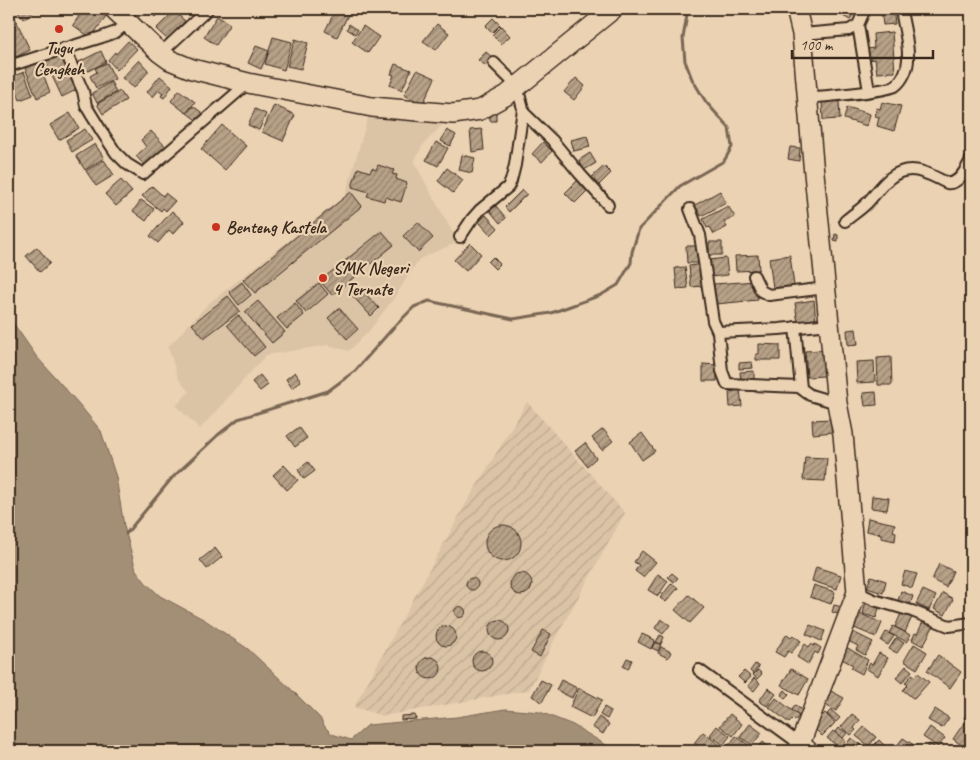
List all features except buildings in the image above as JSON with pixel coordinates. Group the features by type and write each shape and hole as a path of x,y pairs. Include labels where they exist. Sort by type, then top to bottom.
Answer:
{"highway":[{"path":"114,9 127,23 170,60 192,69 248,83 372,106 453,114 480,110 507,95 613,9"},
{"path":"796,9 802,34 837,403 844,434 857,592 804,748"}],"street":[{"path":"161,53 208,9"},
{"path":"865,9 858,25 869,91"},
{"path":"807,98 869,91 894,86 907,69 908,52 901,9"},
{"path":"9,66 116,32 127,23"},
{"path":"802,34 844,31 858,25"},
{"path":"64,48 83,91 86,106 102,132 116,153 127,164 143,174 248,83"},
{"path":"460,237 476,214 488,202 502,193 511,181 523,112 518,86 494,63"},
{"path":"523,112 552,140 608,205"},
{"path":"845,221 866,204 885,182 896,174 914,170 952,184 971,160"},
{"path":"690,210 700,235 714,321 718,332 722,371 727,384 796,386 810,395 837,403"},
{"path":"754,276 761,291 769,295 826,288"},
{"path":"718,332 830,324"},
{"path":"795,327 801,388"},
{"path":"857,592 874,600 912,611 949,626 971,623"},
{"path":"699,670 804,748"}],"shaded area":[{"name":"SMK Negeri 4 Ternate","path":"369,114 437,122 442,125 422,146 414,162 458,242 419,259 394,298 369,331 349,351 328,345 266,355 200,429 176,406 189,392 178,378 168,347 208,304 345,196"},
{"path":"9,317 36,356 101,431 116,477 124,526 136,570 146,583 160,596 205,620 248,649 320,718 332,734 351,740 368,725 457,717 505,709 540,712 573,725 616,751 9,751"},
{"path":"527,402 625,513 529,690 383,716 354,707 464,507"}],"waterway":[{"path":"126,534 172,478 238,419 328,391 355,371 414,307 429,301 513,319 551,313 601,295 618,285 631,263 632,252 639,229 680,186 724,161 732,147 729,128 706,102 692,79 685,61 683,38 688,9"}],"place":[{"name":"Tugu Cengkeh","path":"59,29"},
{"name":"Benteng Kastela","path":"216,227"},
{"name":"SMK Negeri 4 Ternate","path":"323,278"}]}
